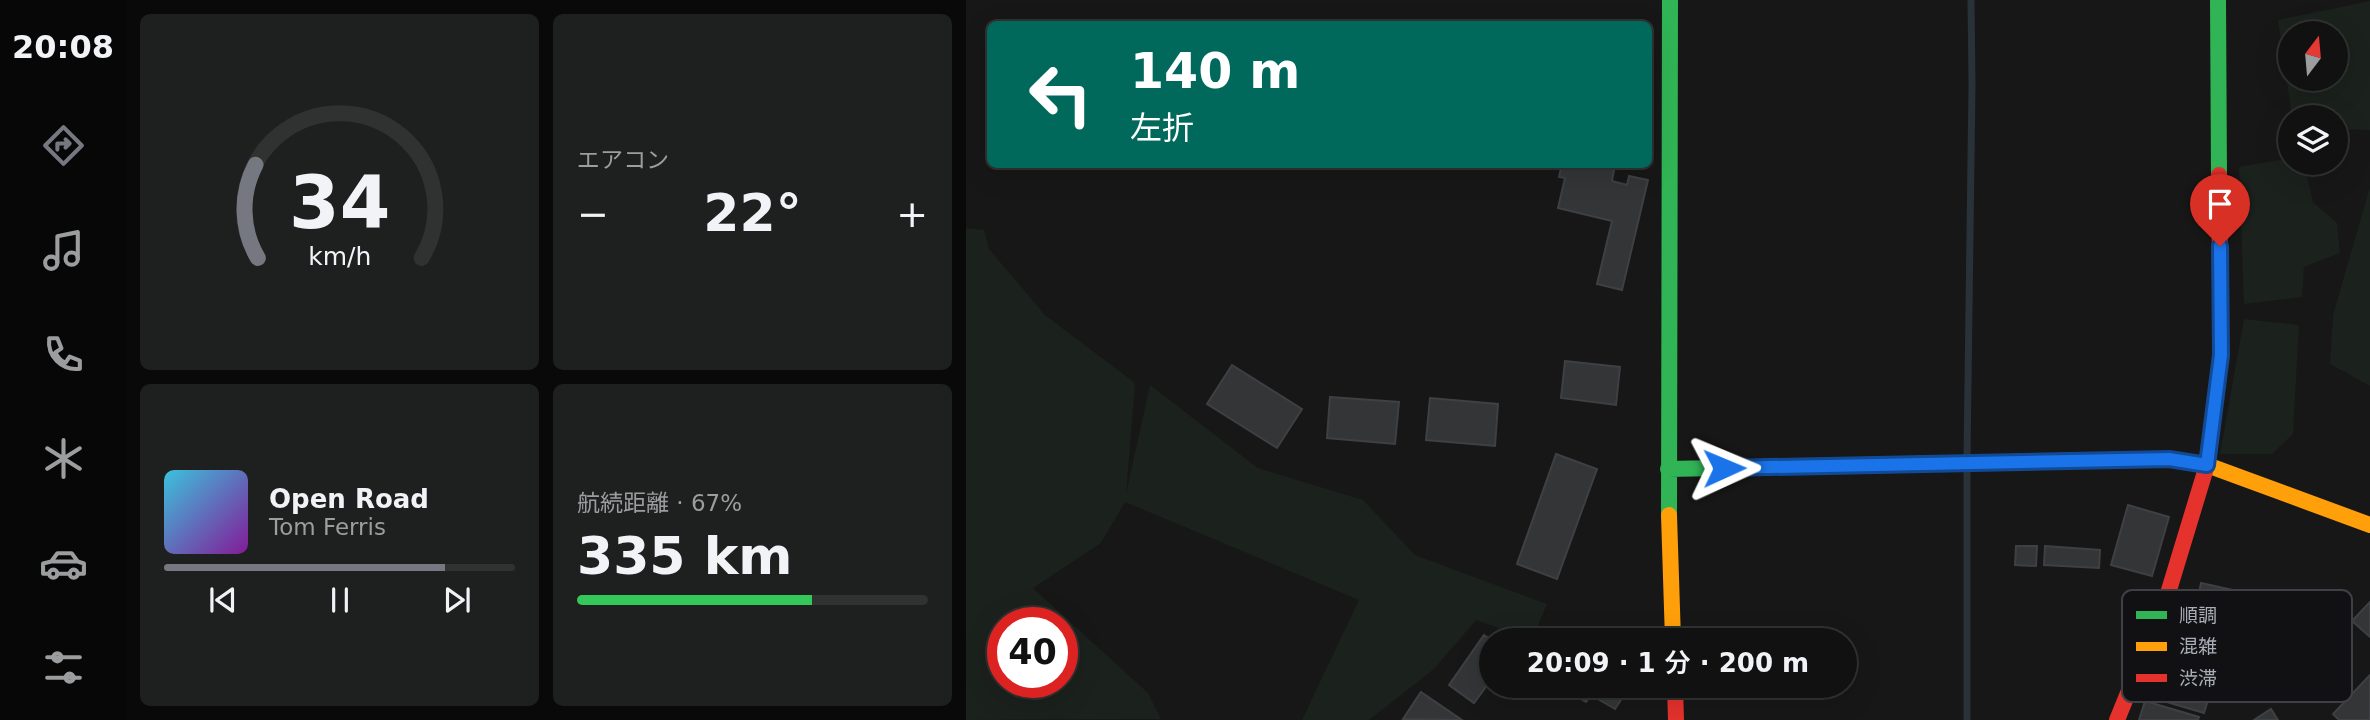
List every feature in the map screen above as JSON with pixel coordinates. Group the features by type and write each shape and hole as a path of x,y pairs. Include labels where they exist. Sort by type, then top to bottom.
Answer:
{"street":[{"path":"1670,0 1668,469 1674,628"},
{"path":"2169,590 2207,465 2221,355 2218,0"},
{"path":"1668,469 2169,459 2207,465 2370,525"},
{"path":"1675,698 1676,720"},
{"path":"2117,720 2124,702"}],"shaded area":[{"path":"2370,1 2370,130 2348,129 2348,105 2290,105 2288,91 2348,91 2348,21 2278,21"},
{"path":"2278,160 2278,175 2307,175 2313,202 2337,223 2340,253 2304,267 2302,297 2244,304 2239,167"},
{"path":"2370,187 2370,386 2330,364 2333,315"},
{"path":"966,228 984,230 989,249 1045,315 1135,383 1126,494 1150,385 1258,468 1363,500 1415,555 1547,604 1537,628 1498,628 1476,620 1434,669 1369,720 1302,720 1359,600 1125,502 1101,543 1033,588 1054,607 987,607 987,698 1078,698 1078,629 1148,693 1161,719 966,720"},
{"path":"2244,319 2299,325 2293,434 2272,454 2220,454"}],"building":[{"path":"1561,168 1614,168 1612,181 1627,185 1629,176 1648,180 1622,290 1597,284 1612,221 1558,208 1565,178 1559,177"},
{"path":"1565,361 1620,367 1616,405 1561,398"},
{"path":"1232,365 1302,409 1277,448 1207,404"},
{"path":"1330,397 1399,402 1395,444 1327,438"},
{"path":"1430,398 1498,404 1495,446 1426,440"},
{"path":"1556,454 1597,469 1557,579 1517,564"},
{"path":"2128,505 2169,517 2152,576 2111,565"},
{"path":"2016,546 2037,546 2036,566 2015,565"},
{"path":"2045,546 2100,550 2099,568 2044,565"},
{"path":"2201,583 2233,590 2200,590"},
{"path":"2370,602 2370,637 2352,621"},
{"path":"1479,642 1479,696 1474,703 1449,685"},
{"path":"2370,675 2370,720 2339,720 2333,714 2344,702 2352,702 2352,694"},
{"path":"1421,692 1462,720 1403,719"},
{"path":"1596,698 1622,698 1615,709"},
{"path":"2145,702 2199,717 2198,720 2139,720"},
{"path":"2167,702 2207,702 2204,713"},
{"path":"2271,709 2278,720 2254,720"}],"waterway":[{"path":"1967,458 1971,0"},
{"path":"1967,470 1967,720"}],"traffic: fast":[{"path":"1669,515 1670,0"},
{"path":"2218,0 2219,175"},
{"path":"1668,469 2107,460"}],"traffic: slow":[{"path":"2107,460 2169,459 2207,465 2370,525"},
{"path":"1669,515 1673,628"}],"traffic: jam":[{"path":"2169,590 2207,465 2221,355 2219,175"},
{"path":"1675,698 1676,720"},
{"path":"2117,720 2124,702"}],"route":[{"path":"1724,468 2169,459 2207,465 2221,355 2220,246"}]}
